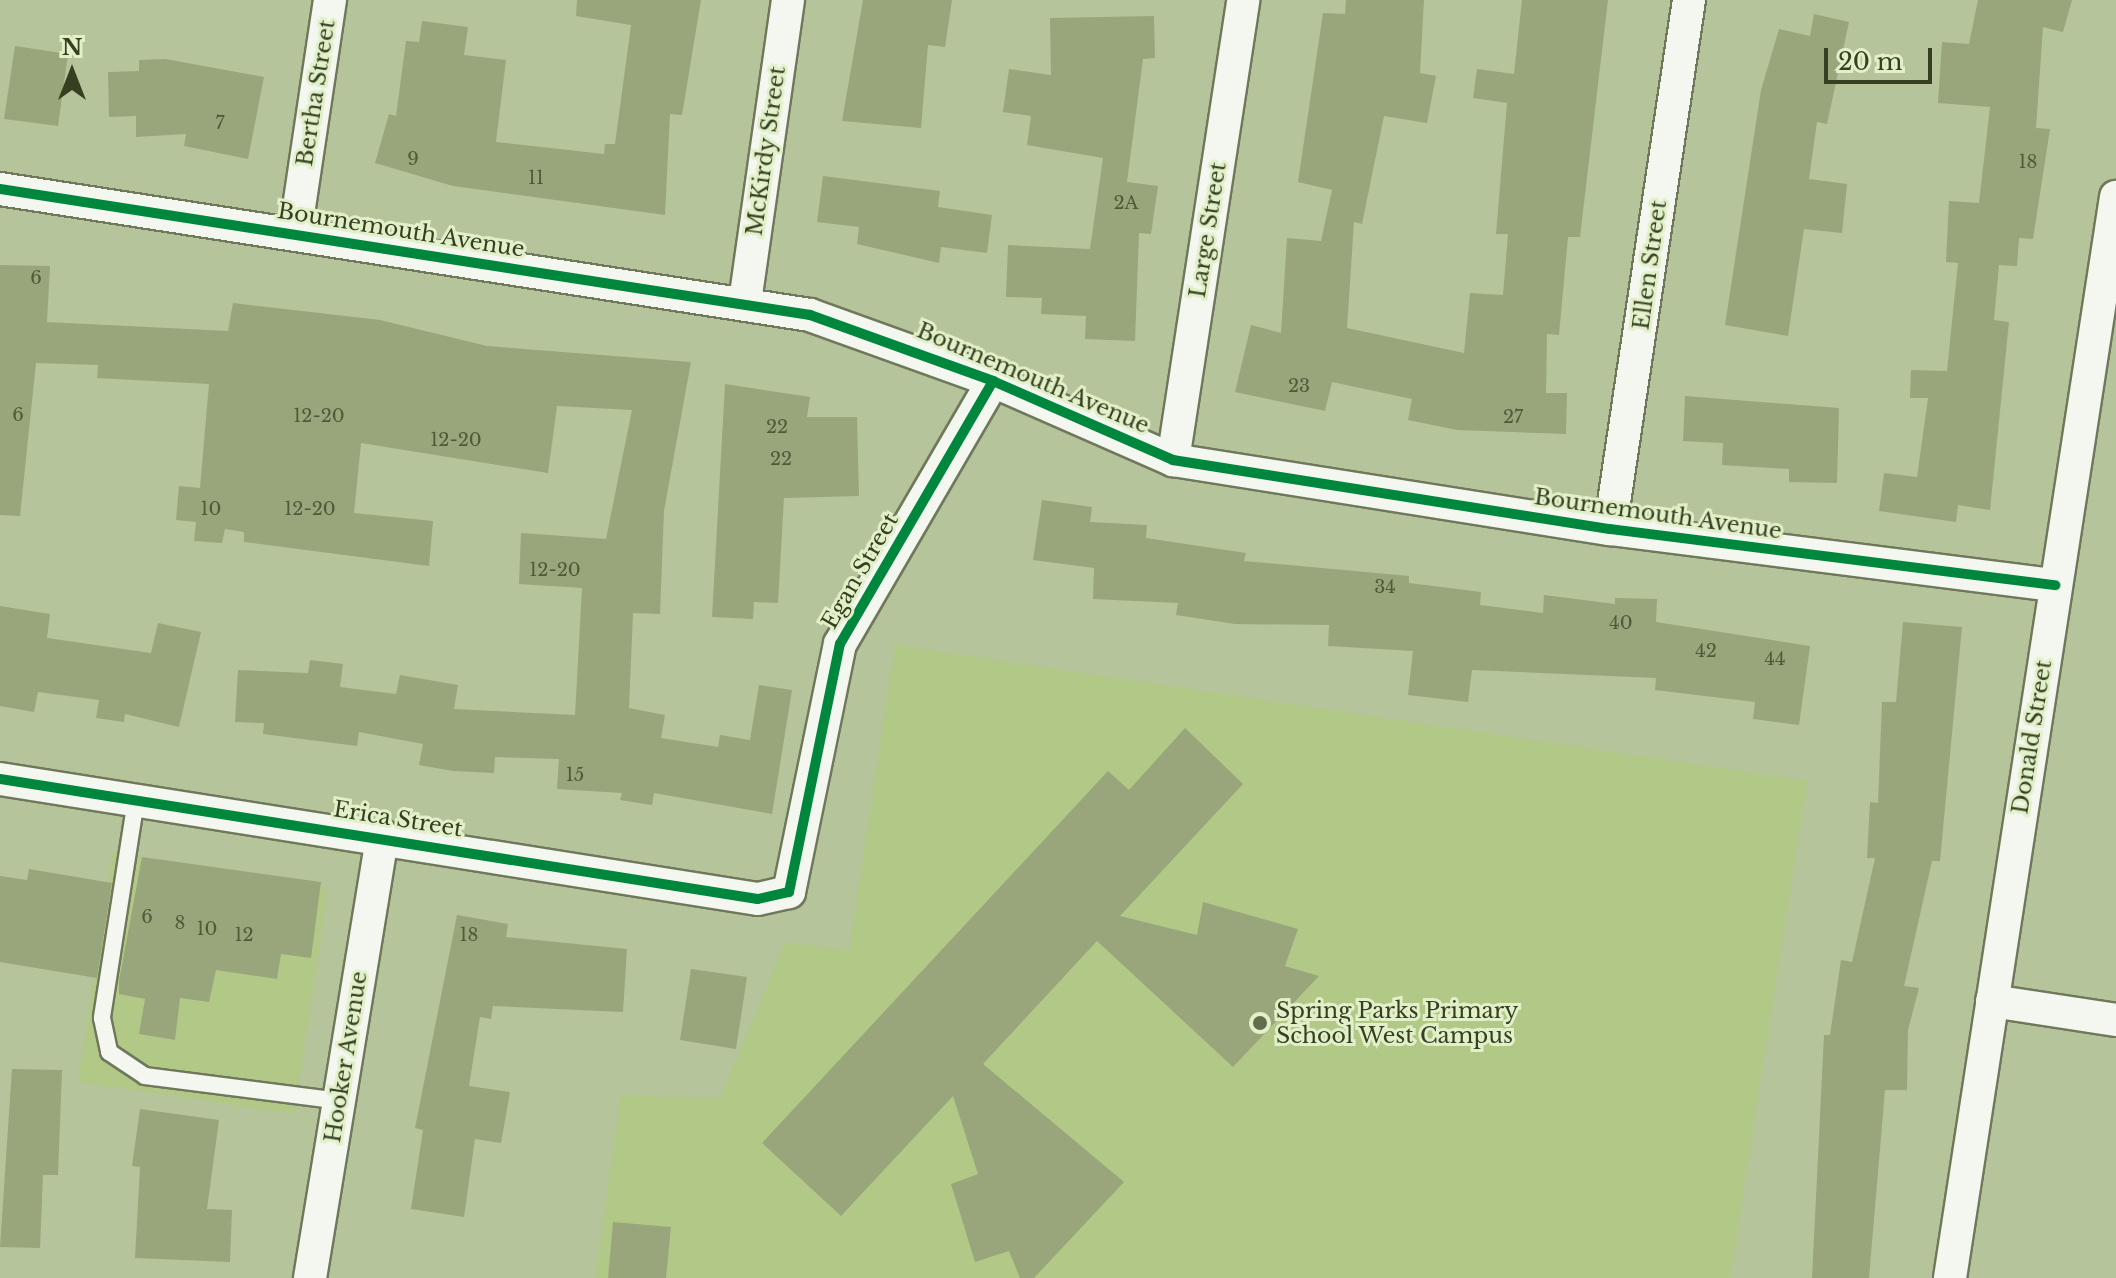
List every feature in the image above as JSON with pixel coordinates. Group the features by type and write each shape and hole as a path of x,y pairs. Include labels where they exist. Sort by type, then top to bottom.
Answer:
{"street":[{"name":"Bertha Street","path":"295,234 330,0"},
{"name":"McKirdy Street","path":"745,302 788,0"},
{"name":"Large Street","path":"1173,460 1243,0"},
{"name":"Ellen Street","path":"1610,529 1689,0"},
{"name":"Bournemouth Avenue","path":"0,189 745,302 858,328 993,381 1173,460 1610,529 2055,585"},
{"name":"Donald Street","path":"1950,1278 2055,585 2105,337 2116,197"},
{"name":"Egan Street","path":"789,892 840,644 993,381"},
{"name":"Erica Street","path":"0,779 382,836 758,899 789,892"},
{"name":"Hooker Avenue","path":"310,1278 382,836"},
{"path":"1992,1001 2116,1020"}],"lane":[{"path":"136,800 102,1018 109,1052 145,1076 339,1101"}],"shaded area":[{"name":"Spring Parks Primary School West Campus","path":"895,645 1807,781 1730,1278 595,1278 621,1095 720,1099 785,942 849,950"},
{"path":"112,852 328,889 294,1114 78,1082"}],"building":[{"path":"577,0 701,0 682,115 670,114 665,215 453,186 375,163 389,114 396,116 406,41 419,42 422,21 468,27 464,55 506,60 496,142 604,154 605,144 615,144 631,25 576,16"},
{"path":"863,0 952,0 945,47 928,45 921,128 842,121"},
{"path":"1346,0 1424,0 1420,73 1436,76 1427,123 1384,116 1362,224 1354,222 1347,328 1464,353 1470,293 1503,295 1508,234 1496,234 1507,103 1473,98 1477,69 1514,74 1522,0 1608,0 1580,237 1568,237 1559,335 1547,334 1546,393 1567,393 1566,434 1457,430 1408,420 1412,399 1332,382 1325,411 1235,392 1251,325 1281,333 1287,238 1321,241 1332,190 1298,182 1323,13 1345,14"},
{"path":"1978,0 2072,0 2063,32 2043,27 2036,128 2050,129 2033,239 2019,238 2017,266 1999,265 1994,320 2009,322 1990,510 1958,505 1956,522 1879,511 1884,473 1917,477 1928,398 1910,398 1911,370 1947,371 1958,263 1946,262 1949,201 1979,203 1990,107 1938,103 1942,42 1969,44"},
{"path":"1814,14 1849,22 1827,124 1817,122 1809,179 1847,184 1842,233 1804,229 1788,336 1725,325 1761,90 1779,29 1810,36"},
{"path":"1154,16 1155,58 1143,59 1127,182 1158,186 1151,234 1139,233 1135,341 1085,339 1086,316 1041,314 1042,298 1006,297 1008,245 1090,249 1103,158 1027,145 1031,116 1003,112 1009,69 1051,75 1050,18"},
{"path":"15,46 68,54 58,126 4,119"},
{"path":"165,59 264,77 248,159 184,146 186,134 136,137 136,116 109,117 108,72 139,71 139,60"},
{"path":"823,176 940,191 938,207 992,215 987,253 941,247 939,263 857,244 859,227 817,222"},
{"path":"0,265 50,266 47,322 228,331 233,303 380,320 487,346 691,362 664,511 660,614 633,613 629,708 665,715 661,738 718,747 720,735 750,740 759,685 792,690 772,814 654,793 652,805 620,800 622,793 557,789 559,759 495,757 494,773 453,771 419,765 423,744 359,732 357,746 263,734 264,723 235,722 238,670 308,673 310,660 343,664 340,687 396,694 400,675 458,685 454,709 575,715 582,588 519,584 521,533 606,539 632,410 557,406 548,473 361,443 354,513 433,521 429,566 244,542 244,532 225,529 222,543 194,541 196,522 176,520 179,486 200,488 209,384 97,378 98,365 36,363 20,516 0,515"},
{"path":"725,384 810,397 807,417 857,417 859,496 784,498 778,603 754,602 753,619 712,617"},
{"path":"1685,396 1839,408 1837,483 1789,482 1789,469 1722,465 1723,443 1683,441"},
{"path":"1042,500 1092,507 1090,522 1147,525 1146,538 1246,553 1244,561 1409,576 1409,583 1481,592 1480,605 1543,613 1544,595 1615,604 1615,598 1657,599 1656,622 1810,646 1799,725 1753,719 1755,702 1655,690 1656,678 1472,670 1468,702 1408,695 1413,651 1328,646 1329,625 1235,624 1176,615 1178,603 1093,599 1094,568 1033,560"},
{"path":"0,606 50,614 47,638 151,653 158,623 201,632 179,727 125,714 124,722 96,718 99,700 38,692 34,712 0,706"},
{"path":"1903,622 1962,627 1940,861 1932,861 1904,986 1919,988 1908,1030 1907,1090 1885,1090 1869,1278 1812,1278 1824,1035 1830,1035 1841,960 1852,962 1875,858 1867,858 1870,802 1878,803 1882,702 1896,702"},
{"path":"1185,728 1243,784 1120,916 1197,935 1203,902 1298,929 1285,966 1319,976 1233,1067 1097,941 983,1064 1124,1182 1034,1278 1020,1278 1009,1251 975,1262 951,1184 978,1174 953,1096 841,1216 762,1143 1108,771 1129,790"},
{"path":"142,857 321,882 311,958 281,954 277,979 216,970 209,1002 180,998 175,1040 139,1034 145,999 119,994 119,981"},
{"path":"29,869 112,883 97,978 0,962 0,876 27,880"},
{"path":"457,915 508,924 506,937 627,949 623,1012 493,1006 491,1019 480,1017 469,1086 510,1092 501,1143 475,1139 464,1217 411,1209 423,1130 415,1128"},
{"path":"691,969 747,977 736,1049 680,1040"},
{"path":"12,1069 62,1070 58,1175 43,1175 40,1248 0,1247"},
{"path":"140,1109 219,1120 207,1209 232,1210 230,1262 135,1258 140,1167 132,1166"},
{"path":"613,1222 671,1227 666,1278 608,1278"}],"cycle path":[{"path":"0,189 810,315 993,381 1173,460 1610,529 2055,585"},
{"path":"0,779 758,899 789,892 840,644 993,381"}],"place":[{"name":"Spring Parks Primary School West Campus","path":"1260,1023"}]}
